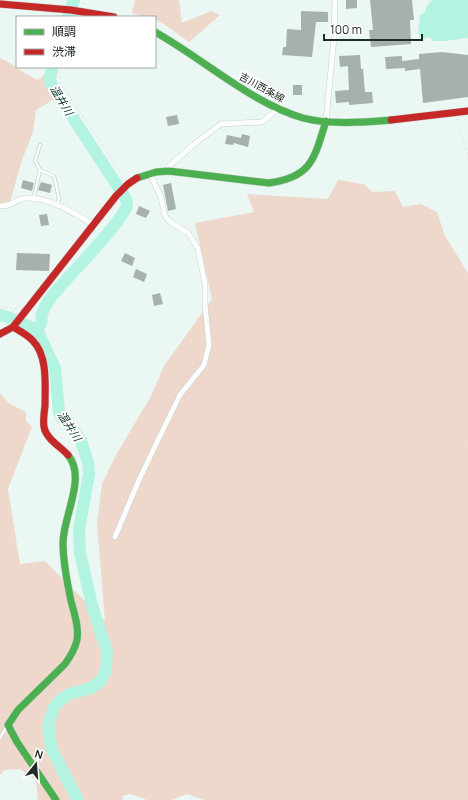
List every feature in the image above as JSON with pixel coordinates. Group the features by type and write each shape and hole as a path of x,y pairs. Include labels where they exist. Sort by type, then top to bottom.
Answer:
{"street":[{"path":"0,334 13,327 116,196 127,185 139,177 169,171 269,183 284,182 293,179 306,170 317,149 326,121 334,37 335,0"},
{"path":"0,4 76,10 110,16"},
{"name":"吉川西条線","path":"156,33 173,42 237,85 278,109 304,118 338,122 390,120 468,111"},
{"path":"169,171 169,166 179,156 207,133 221,124 262,122 278,109"},
{"path":"115,537 139,480 180,395 204,365 209,345 205,305 205,284 198,250 188,233 170,222 165,216 161,197 150,174"},
{"path":"0,206 7,207 23,199 34,198 56,205 93,224"},
{"path":"13,327 28,336 36,344 44,366 44,428 50,439 69,455 75,469 74,486 64,524 63,546 70,598 77,622 78,634 75,647 70,657 59,670 18,710 8,725 17,742 56,800"}],"lane":[{"path":"40,145 35,162 40,170 54,176 59,198 56,205"},
{"path":"34,198 40,170"},
{"path":"0,738 8,725"}],"path":[{"path":"58,68 61,84 127,185"},
{"path":"455,113 468,155"},
{"path":"0,307 21,309 25,313"},
{"path":"115,537 145,533 175,532 198,521 218,506 231,493 245,487 261,484 276,486 290,479 305,466 318,448 327,430 326,402 334,389 354,382 369,370 389,346 419,323 437,316 468,311"},
{"path":"468,446 439,454 427,465 427,472 468,554"},
{"path":"276,486 273,499 276,520 298,567 301,588 297,647 287,683 297,729 290,772 291,800"},
{"path":"276,520 311,521 346,519 356,517 368,506 395,499 408,500 428,510 449,515"},
{"path":"293,706 369,762 405,774 421,790 458,800"}],"shaded area":[{"path":"135,0 179,0 182,23 211,11 220,15 189,42 161,22 156,20 156,16 142,16 132,13"},
{"path":"432,0 468,0 468,38 445,41 433,41 430,37 421,39 418,33 420,15 424,13"},
{"path":"0,58 38,80 47,72 49,83 56,98 36,110 33,132 22,160 10,202 0,203"},
{"path":"338,180 363,184 373,192 395,191 403,207 421,204 437,212 445,236 468,273 468,800 205,800 187,794 171,800 147,800 130,794 122,796 123,800 38,800 36,780 20,769 5,770 0,775 0,394 10,404 26,412 26,421 32,427 8,489 20,564 45,561 105,621 97,523 102,484 116,455 150,398 164,366 212,299 195,223 254,212 247,194 328,199"}],"building":[{"path":"346,0 357,0 357,8 346,9"},
{"path":"370,0 412,0 414,20 410,20 411,44 371,47 369,30 373,30"},
{"path":"301,11 328,12 328,22 316,22 312,57 282,55 283,47 286,47 287,29 301,30"},
{"path":"442,52 468,55 468,97 423,103 420,69 405,71 405,68 386,69 385,57 402,56 402,61 419,59 419,54"},
{"path":"360,55 365,92 372,92 373,103 349,105 349,102 336,103 335,91 349,90 348,66 340,67 339,56"},
{"path":"293,85 302,85 302,95 293,95"},
{"path":"177,115 179,124 168,126 166,117"},
{"path":"242,134 250,136 248,147 234,143 233,145 225,144 227,135 241,138"},
{"path":"23,180 34,183 32,191 21,188"},
{"path":"41,182 52,185 50,193 38,190"},
{"path":"171,183 176,209 168,211 163,185"},
{"path":"139,206 150,211 146,218 136,214"},
{"path":"47,214 49,225 41,226 39,215"},
{"path":"17,253 50,254 49,271 16,270"},
{"path":"125,253 135,258 132,266 121,261"},
{"path":"136,269 147,274 144,282 133,277"},
{"path":"160,293 163,304 154,306 152,295"}],"waterway":[{"name":"温井川","path":"68,16 74,0"},
{"name":"温井川","path":"37,330 41,323 43,312 50,299 107,235 124,212 127,204 124,195 51,84 50,79 52,68"},
{"path":"0,315 37,330"},
{"name":"温井川","path":"37,330 55,368 59,412 62,418 76,433 81,441 88,462 89,474 79,529 80,553 92,605 107,652 106,669 101,681 91,688 69,694 59,701 53,709 48,727 52,750 78,800"}],"traffic: fast":[{"path":"156,33 246,91 284,111 303,118 324,122 370,122 391,120"},
{"path":"137,178 156,172 169,171 269,183 283,180 303,171 309,164 318,146 326,121"},
{"path":"56,800 17,742 8,725 18,710 65,664 72,653 77,640 77,625 64,565 63,550 66,521 75,486 73,464 68,455"}],"traffic: jam":[{"path":"0,4 71,10 108,16"},
{"path":"391,120 468,111"},
{"path":"0,334 13,327 116,196 128,184 137,178"},
{"path":"13,327 24,333 38,347 45,372 45,431 51,439 68,455"}]}
